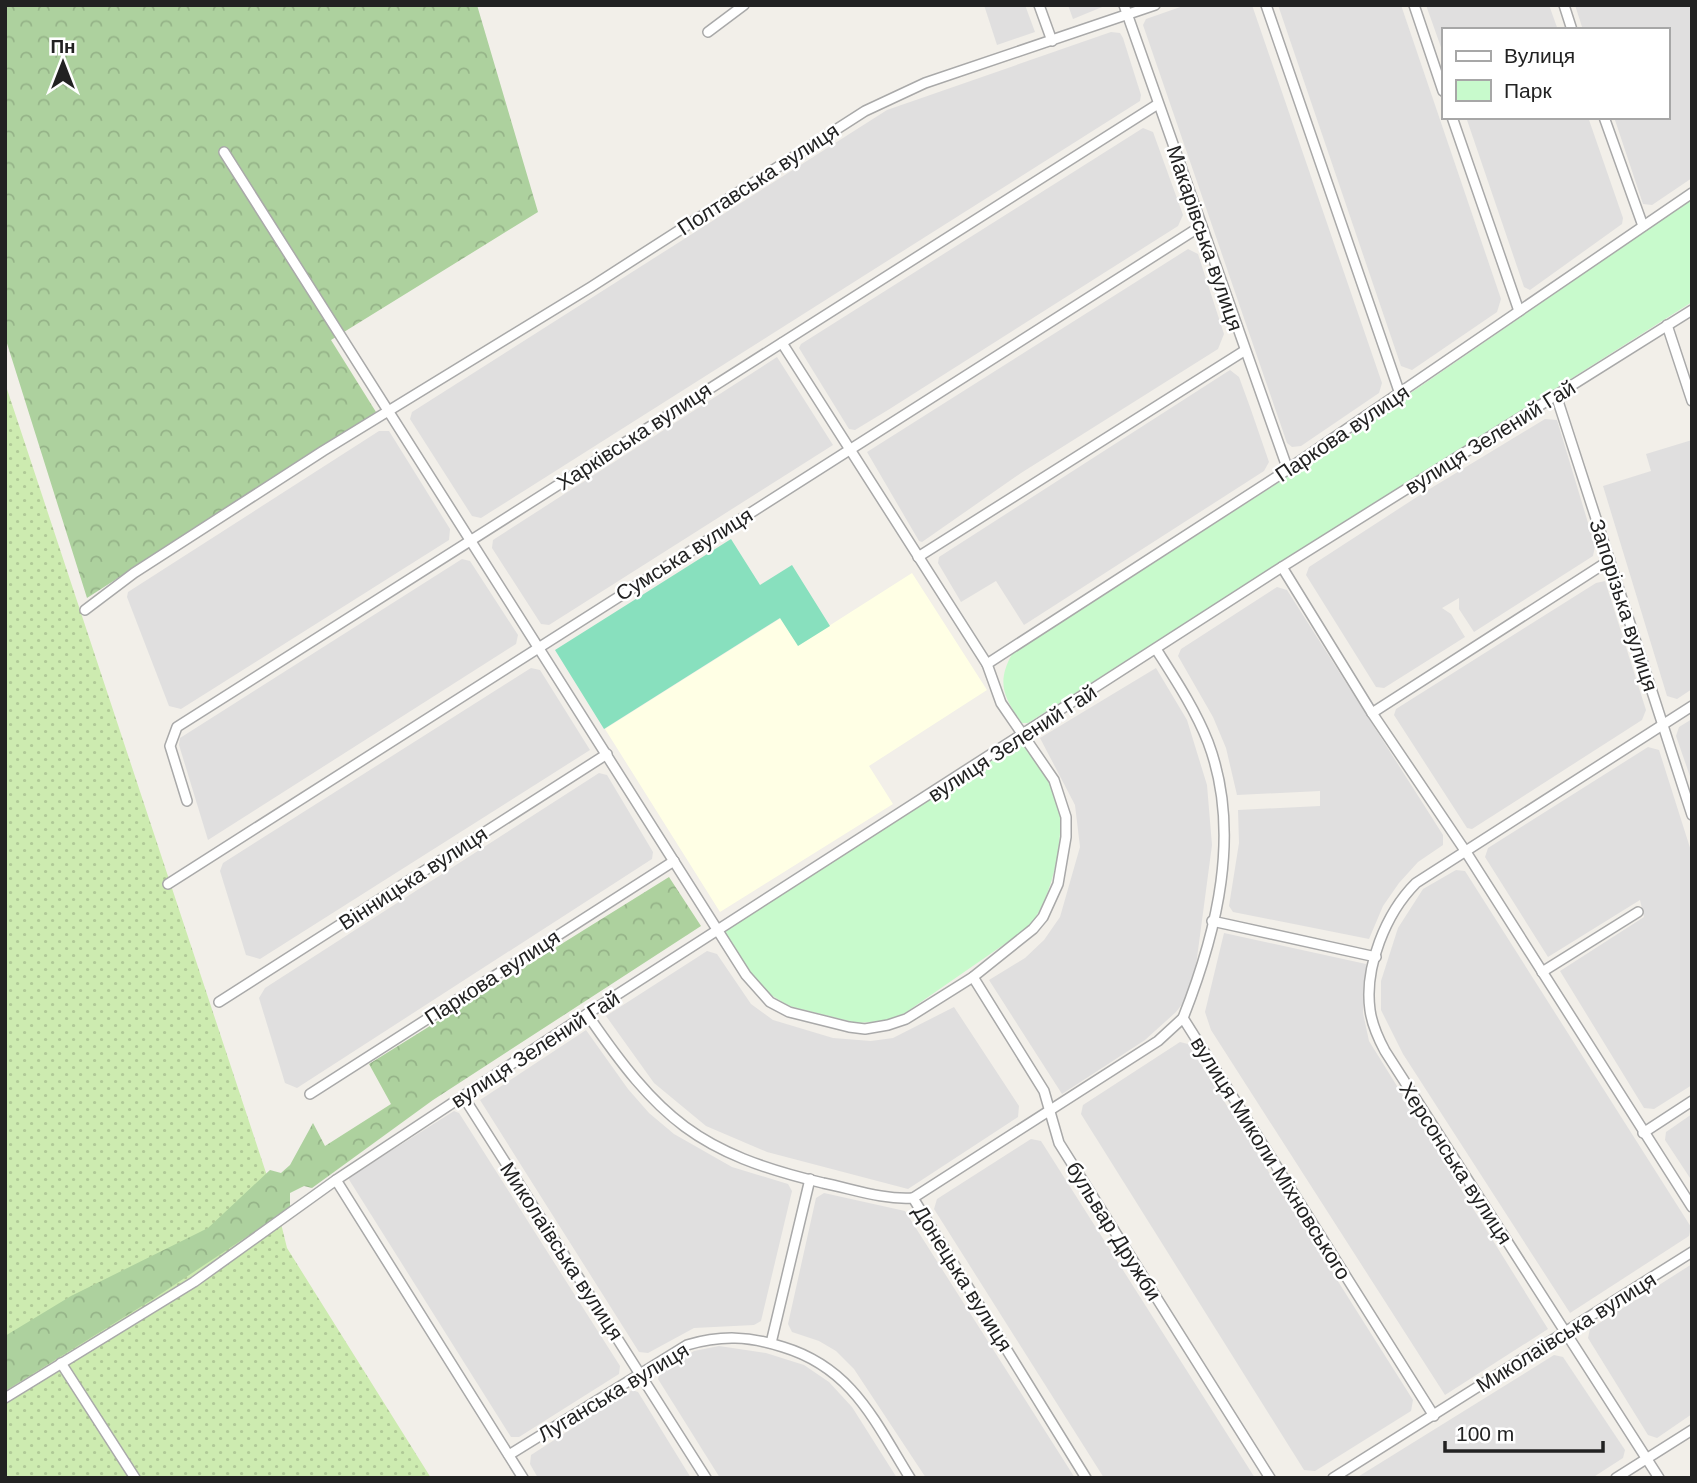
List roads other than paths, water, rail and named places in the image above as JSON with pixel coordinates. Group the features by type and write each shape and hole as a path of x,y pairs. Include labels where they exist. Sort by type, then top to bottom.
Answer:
{"street":[{"path":"708,32 744,5"},
{"path":"1039,5 1052,41"},
{"name":"Полтавська вулиця","path":"85,610 134,573 388,410 592,287 865,111 925,83 1052,41 1126,10 1155,5"},
{"path":"1266,5 1401,394"},
{"path":"1414,5 1442,88"},
{"path":"1564,5 1571,28"},
{"name":"Макарівська вулиця","path":"1126,10 1288,470"},
{"name":"Харківська вулиця","path":"187,801 170,746 177,727 1158,104"},
{"path":"1453,119 1519,311"},
{"path":"1605,119 1643,226"},
{"path":"224,152 540,646 746,975 770,1002 789,1012 866,1029 906,1019 973,977 1038,923 1051,901 1060,872 1066,817 1054,780 1026,735 1001,703 987,664 782,342"},
{"name":"Паркова вулиця","path":"987,664 1288,470 1692,193"},
{"name":"Сумська вулиця","path":"169,884 1201,226"},
{"name":"вулиця Зелений Гай","path":"5,1398 194,1282 335,1180 587,1014 1026,735 1282,567 1692,310"},
{"path":"1667,325 1692,401"},
{"path":"918,557 1244,351"},
{"name":"Запорізька вулиця","path":"1556,395 1692,815"},
{"path":"1372,713 1610,560"},
{"path":"1282,567 1372,713 1466,852 1692,1207"},
{"name":"вулиця Миколи Міхновського","path":"1156,649 1196,716 1217,772 1226,827 1223,872 1213,921 1195,989 1183,1018 1434,1416"},
{"name":"Херсонська вулиця","path":"1659,1478 1385,1051 1369,1008 1376,957 1391,916 1403,896 1416,883 1692,706"},
{"name":"Вінницька вулиця","path":"219,1002 607,754"},
{"name":"Паркова вулиця","path":"310,1094 674,861"},
{"path":"1542,972 1638,912"},
{"path":"1213,921 1376,957"},
{"name":"бульвар Дружби","path":"973,977 1044,1091 1059,1143 1270,1478"},
{"name":"Донецька вулиця","path":"587,1014 642,1090 683,1128 735,1155 810,1179 883,1197 913,1198 1086,1478"},
{"path":"913,1198 1158,1041 1183,1018"},
{"name":"Миколаївська вулиця","path":"463,1096 706,1478"},
{"path":"1643,1133 1692,1101"},
{"path":"771,1343 810,1179"},
{"path":"335,1180 523,1478"},
{"name":"Миколаївська вулиця","path":"1333,1478 1692,1251"},
{"name":"Луганська вулиця","path":"509,1455 687,1345 707,1339 742,1337 811,1356 839,1375 867,1408 911,1478"},
{"path":"61,1363 135,1478"},
{"path":"1616,1478 1692,1430"}]}
